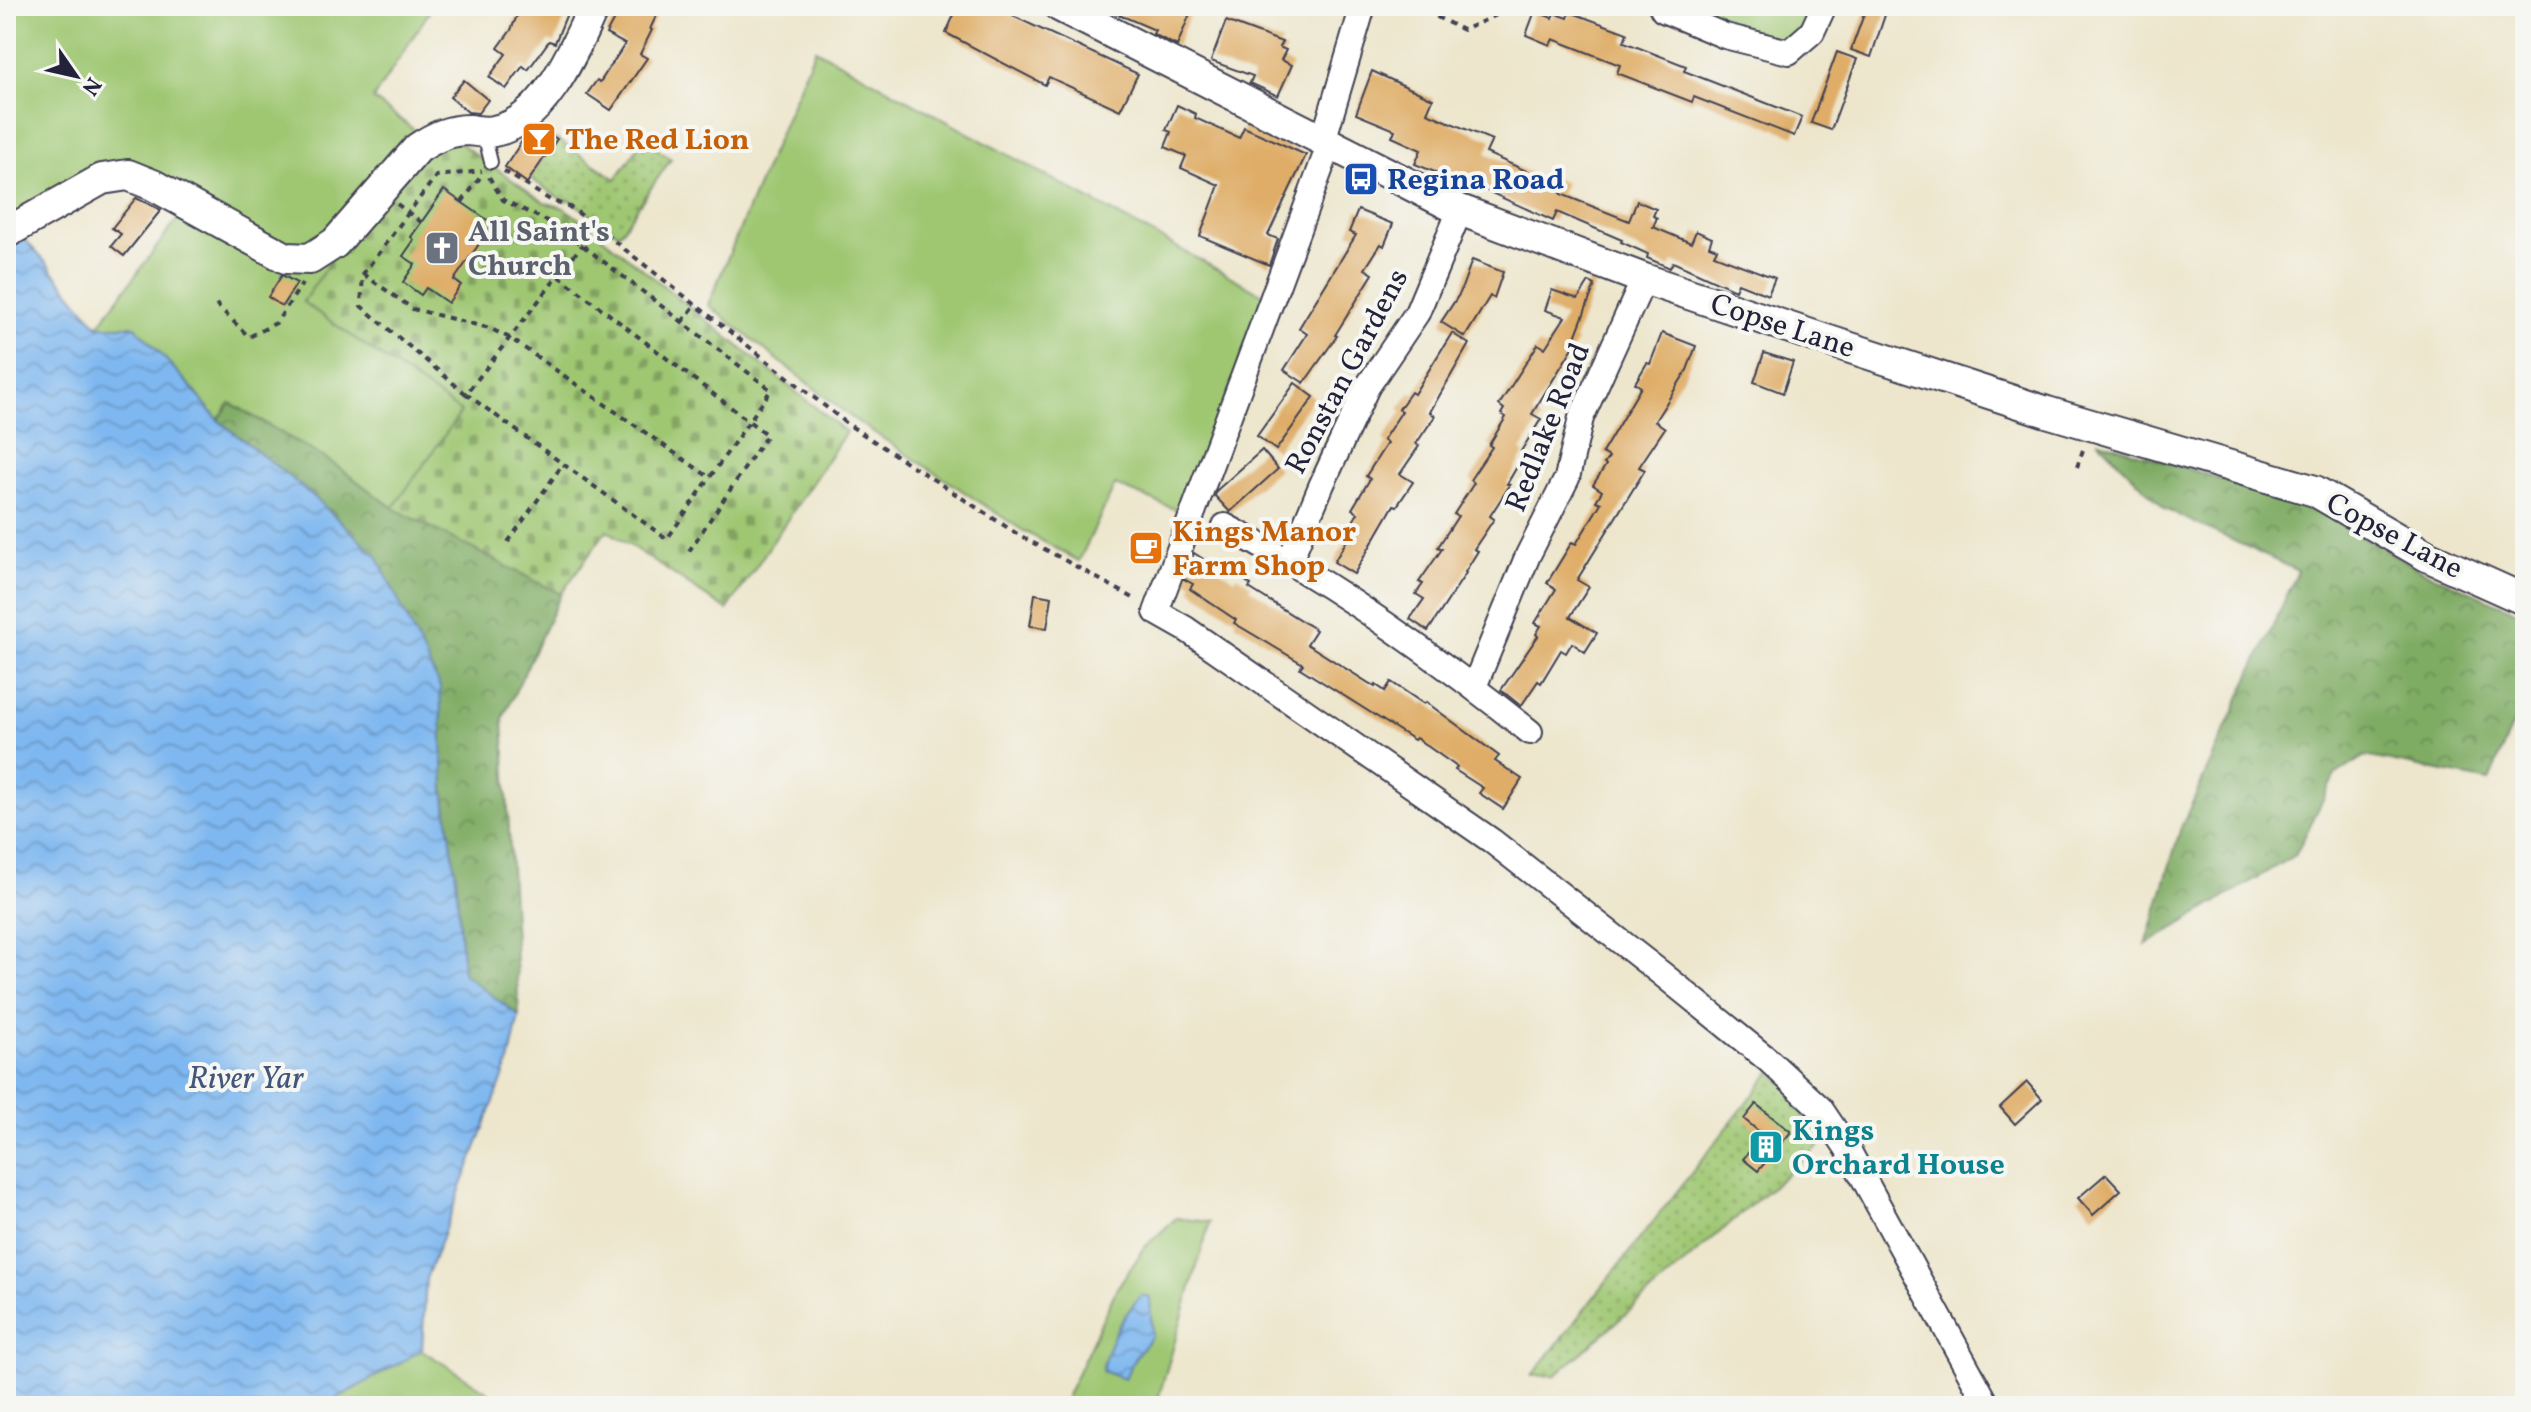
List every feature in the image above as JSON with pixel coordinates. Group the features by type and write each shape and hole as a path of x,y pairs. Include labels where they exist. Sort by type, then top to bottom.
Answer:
{"street":[{"path":"6,233 102,179 128,175 153,185 286,258 310,259 335,243 418,148 434,137 447,133 468,130 484,132 511,126 541,100 563,70 594,6"},
{"name":"Copse Lane","path":"1059,6 1460,210 1644,279 2047,412 2315,491 2427,556 2525,600"},
{"path":"1363,6 1326,143 1156,612 1186,629 1492,841 1767,1059 1820,1108 1836,1128 1988,1406"},
{"path":"1661,6 1663,10 1725,36 1789,52 1812,32 1824,6"},
{"name":"Ronstan Gardens","path":"1290,560 1367,387 1417,313 1460,210"},
{"name":"Redlake Road","path":"1474,687 1528,555 1567,478 1581,418 1644,279"},
{"path":"1225,526 1290,560 1474,687 1530,732"}],"lane":[{"path":"484,132 488,167"}],"path":[{"path":"1415,6 1463,30 1517,6"},
{"path":"462,202 488,167"},
{"path":"488,167 503,200 547,221 582,245 771,390 667,539 466,394 361,306 363,274 436,176 488,167 572,208 849,425 1019,535 1156,612"},
{"path":"392,200 421,222"},
{"path":"466,394 582,245"},
{"path":"216,304 249,337 276,323 302,285 310,259"},
{"path":"363,274 413,309 489,328 510,338 709,477"},
{"path":"559,276 767,435 687,554"},
{"path":"682,322 696,304"},
{"path":"508,542 563,464"}],"green space":[{"path":"7,6 433,6 373,99 421,135 314,248 287,250 155,178 10,221 6,214"},
{"path":"1661,6 1811,6 1812,32 1789,52"},
{"path":"815,49 1264,295 1184,513 1115,485 1079,561 1022,530 852,418 708,305"},
{"path":"557,139 616,179 643,140 671,159 619,234 568,199 565,202 530,178"},
{"path":"455,140 544,202 564,208 585,223 846,432 727,610 607,530 561,594 393,508 461,412 303,302 338,250 428,149"},
{"path":"184,210 283,266 338,250 303,302 462,412 393,508 331,462 231,403 218,420 192,388 98,326"},
{"path":"230,403 331,462 393,508 561,594 503,718 519,1016 463,974 456,877 444,790 377,556 312,495 218,420"},
{"path":"2097,440 2315,509 2419,569 2525,615 2525,696 2489,781 2365,756 2335,775 2296,854 2146,945 2181,827 2298,571 2165,509"},
{"path":"1771,1072 1813,1112 1829,1137 1556,1375 1532,1376"},
{"path":"1176,1218 1210,1222 1156,1406 1062,1406 1117,1288 1146,1246"},
{"path":"422,1350 510,1406 328,1406 329,1403"}],"water":[{"name":"River Yar","path":"19,233 98,326 135,326 218,420 312,495 377,556 440,687 444,790 456,877 463,974 519,1016 509,1062 426,1279 422,1350 328,1406 6,1406 6,240"},
{"path":"1141,1295 1150,1297 1152,1336 1136,1356 1124,1379 1102,1371 1116,1331"}],"building":[{"path":"521,6 570,6 555,43 549,41 528,70 523,66 506,89 489,77 506,54 498,48 511,30"},
{"path":"621,6 661,6 640,54 647,58 611,110 587,94 597,80 600,82 625,44 606,34"},
{"path":"958,6 1007,6 1004,12 1138,74 1120,110 1049,77 1045,85 946,33"},
{"path":"1099,6 1193,6 1177,46 1153,34 1155,30"},
{"path":"1867,6 1888,6 1871,57 1851,50"},
{"path":"1535,11 1552,18 1554,13 1568,18 1570,12 1627,33 1624,42 1686,66 1684,71 1802,117 1794,136 1694,97 1692,102 1617,73 1620,65 1553,39 1550,45 1526,35"},
{"path":"1226,21 1282,42 1279,47 1286,50 1281,60 1292,65 1278,96 1250,83 1253,76 1211,61"},
{"path":"1837,52 1857,59 1831,130 1811,123"},
{"path":"1372,71 1433,99 1427,113 1492,140 1486,153 1542,178 1544,174 1566,183 1561,194 1629,221 1637,201 1656,209 1653,216 1657,218 1653,227 1691,243 1696,231 1712,238 1709,246 1717,249 1714,255 1775,278 1768,295 1738,283 1735,290 1673,262 1670,268 1647,258 1648,254 1622,240 1557,212 1553,221 1470,183 1469,186 1415,164 1421,150 1392,137 1395,130 1356,114"},
{"path":"464,80 488,100 478,113 468,112 450,97"},
{"path":"1177,105 1196,114 1195,118 1239,138 1244,127 1306,155 1268,235 1278,239 1269,265 1200,236 1219,185 1181,168 1186,156 1165,147 1171,132 1166,130"},
{"path":"540,128 557,139 527,183 505,167 524,138"},
{"name":"All Saint's Church","path":"444,190 493,224 454,280 461,285 448,303 426,288 421,295 403,282 415,264 403,256 414,240 411,237"},
{"path":"136,198 161,210 124,256 111,246 121,234 112,228"},
{"path":"1358,210 1393,224 1384,246 1381,244 1365,269 1373,274 1337,336 1304,383 1284,370 1307,334 1299,328 1356,235 1349,232"},
{"path":"1472,260 1503,272 1494,298 1490,296 1465,337 1441,322 1460,293"},
{"path":"282,275 297,283 282,306 268,297"},
{"path":"1589,282 1595,285 1574,340 1577,341 1532,414 1541,419 1521,451 1525,453 1507,484 1510,485 1490,516 1494,519 1474,549 1478,551 1428,631 1410,619 1424,599 1416,594 1423,584 1419,582 1442,549 1438,547 1458,516 1454,514 1474,483 1470,480 1492,447 1489,445 1506,417 1501,414 1504,409 1499,405 1538,344 1545,348 1565,317 1545,310 1552,290 1578,299"},
{"path":"1452,333 1469,344 1430,412 1435,416 1400,474 1413,482 1397,506 1394,505 1354,574 1334,562 1356,525 1352,523 1358,513 1352,509 1370,479 1366,476 1387,443 1383,440 1402,411 1399,409 1411,392 1414,394"},
{"path":"1662,333 1696,346 1687,370 1655,421 1665,428 1639,467 1645,470 1577,580 1589,587 1570,617 1597,633 1585,652 1572,643 1566,653 1561,650 1541,683 1538,681 1521,706 1501,690 1538,636 1536,634 1541,626 1535,623 1556,589 1547,583 1601,503 1596,501 1602,491 1593,485 1609,457 1602,453 1641,387 1635,383 1647,363 1650,364"},
{"path":"1764,353 1793,362 1783,393 1754,382"},
{"path":"1295,383 1314,397 1276,450 1257,436"},
{"path":"1262,450 1278,469 1230,512 1215,496 1217,490"},
{"path":"1194,553 1234,579 1237,575 1251,585 1249,588 1316,630 1307,644 1375,687 1385,691 1391,682 1424,704 1426,702 1499,756 1495,761 1522,779 1503,809 1479,793 1483,788 1416,738 1414,740 1300,668 1303,664 1234,623 1236,620 1190,589 1193,584 1184,579"},
{"path":"1035,594 1052,597 1047,628 1030,626"},
{"path":"2027,1082 2042,1099 2015,1124 2000,1107"},
{"name":"Kings Orchard House","path":"1756,1104 1791,1132 1758,1171 1743,1159 1763,1135 1744,1119"},
{"path":"2106,1174 2121,1190 2093,1215 2078,1198"}],"place":[{"name":"The Red Lion","path":"539,139"},
{"name":"Regina Road","path":"1361,179"},
{"name":"All Saint's Church","path":"442,248"},
{"name":"Kings Manor Farm Shop","path":"1146,548"},
{"name":"Kings Orchard House","path":"1766,1147"}]}
